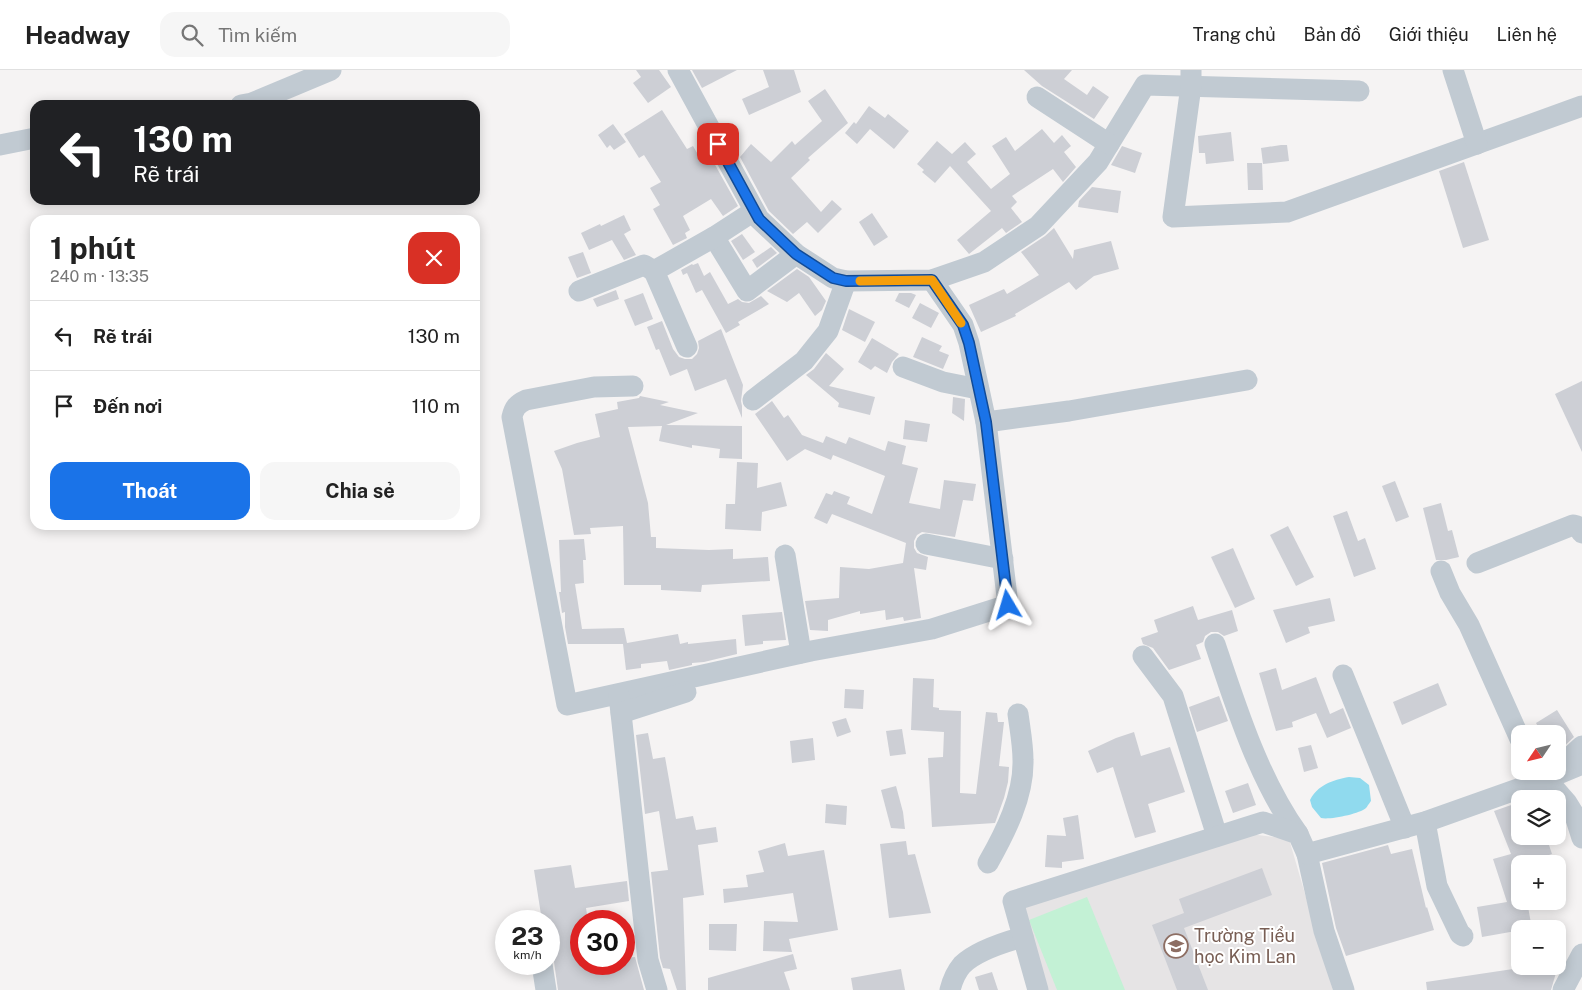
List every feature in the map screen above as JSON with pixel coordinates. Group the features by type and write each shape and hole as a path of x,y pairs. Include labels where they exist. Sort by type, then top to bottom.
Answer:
{"street":[{"path":"259,100 331,70"},
{"path":"678,70 759,219 796,254 833,278 846,281 932,280 984,262 1038,226 1098,162 1145,85 1191,78 1358,91"},
{"path":"1453,70 1477,144"},
{"path":"1191,78 1172,217 1287,212 1582,106"},
{"path":"1037,97 1109,144"},
{"path":"0,145 30,139"},
{"path":"654,271 714,237 754,211"},
{"path":"714,237 747,291 796,254"},
{"path":"578,291 644,265 654,271 688,346"},
{"path":"620,704 801,653 932,629 1008,605 986,422 969,343 963,325 932,280"},
{"path":"754,400 804,361 828,331 846,281"},
{"path":"903,367 943,382 978,389"},
{"path":"986,422 1069,411 1248,380"},
{"path":"633,386 594,388 526,400 518,403 512,417 567,705 620,704 741,682"},
{"path":"1477,563 1573,525 1577,526 1582,532"},
{"path":"926,544 1003,559"},
{"path":"785,554 801,653"},
{"path":"1440,571 1468,625 1514,725"},
{"path":"1215,644 1248,738 1281,811 1298,834 1307,854 1324,931 1344,990"},
{"path":"1143,656 1173,696 1217,836"},
{"path":"1343,675 1405,828"},
{"path":"620,704 648,960 656,990"},
{"path":"988,863 1007,824 1019,787 1023,762 1018,714"},
{"path":"1566,759 1582,746"},
{"path":"1566,768 1582,764"},
{"path":"1307,854 1425,822 1529,780"},
{"path":"1554,780 1575,816 1582,838"},
{"path":"1038,990 1013,901 1263,822 1298,834"},
{"path":"1425,822 1437,886 1460,934 1463,936"},
{"path":"950,990 954,978 962,966 969,960 1005,942 1023,937"},
{"path":"1563,990 1582,954"},
{"path":"544,975 546,990"}],"shaded area":[{"name":"Trường Tiểu học Kim Lan","path":"1250,834 1289,839 1333,990 1044,990 1019,902"}],"green space":[{"path":"1087,897 1125,990 1057,990 1029,920"}],"water":[{"path":"1349,777 1360,778 1369,785 1371,801 1366,808 1357,812 1337,817 1321,818 1312,807 1310,800 1313,795 1326,784"}],"building":[{"path":"636,70 659,70 671,87 648,103 633,83 641,77"},
{"path":"692,70 737,70 702,88"},
{"path":"763,70 794,70 801,92 749,115 742,99 769,87"},
{"path":"1024,70 1072,70 1064,79 1087,95 1093,86 1109,97 1094,119 1042,86"},
{"path":"825,89 848,123 808,158 810,160 791,178 821,212 832,200 842,209 818,233 807,222 793,234 769,211 740,157 751,144 771,162 792,141 795,145 822,121 808,101"},
{"path":"869,106 885,118 888,114 909,131 894,149 870,129 857,144 845,133 854,122 856,124"},
{"path":"662,110 687,149 693,146 700,158 709,154 738,206 723,216 711,199 683,216 690,230 685,233 687,238 673,245 653,209 660,205 650,188 661,182 644,155 639,158 624,134"},
{"path":"613,124 626,142 614,150 610,145 607,148 598,135"},
{"path":"1042,129 1054,143 1062,135 1071,146 1064,152 1076,167 1063,182 1053,169 1012,196 1017,202 1011,208 1022,222 1006,233 1002,228 969,254 957,240 991,211 950,166 935,183 922,172 924,170 917,164 937,141 952,154 965,142 976,154 967,162 991,189 1010,174 992,146 1006,137 1015,151"},
{"path":"1231,132 1234,161 1206,164 1205,153 1199,153 1198,136"},
{"path":"1287,145 1289,161 1263,164 1261,148"},
{"path":"1122,146 1142,153 1135,173 1111,165"},
{"path":"1464,162 1489,240 1463,248 1439,171"},
{"path":"1247,163 1262,163 1263,190 1248,190"},
{"path":"1092,187 1121,191 1118,213 1078,207 1079,201"},
{"path":"872,213 888,237 874,246 859,222"},
{"path":"624,215 631,230 624,234 636,255 624,260 612,240 589,250 581,233"},
{"path":"1054,228 1073,259 1074,250 1111,241 1119,269 1094,276 1076,290 1069,282 1015,314 1016,316 981,332 969,305 1004,289 1007,294 1039,275 1021,252"},
{"path":"742,234 755,252 743,260 731,241"},
{"path":"771,247 777,253 757,268 752,260"},
{"path":"583,252 591,273 577,278 568,257"},
{"path":"698,263 704,276 710,272 728,304 738,299 749,303 761,296 769,304 738,322 740,325 726,333 702,290 696,293 687,273 683,275 681,270"},
{"path":"797,269 809,277 826,301 822,310 815,316 799,293 787,302 767,291"},
{"path":"616,290 619,299 597,307 593,299"},
{"path":"643,293 653,319 635,326 624,300"},
{"path":"899,293 916,295 909,308 895,301"},
{"path":"920,303 939,313 931,328 912,318"},
{"path":"849,309 875,322 865,342 842,330"},
{"path":"662,321 673,349 679,357 685,359 692,359 697,354 699,348 698,341 721,329 743,385 741,401 742,418 726,379 695,391 687,369 670,376 659,349 656,350 647,327"},
{"path":"922,337 942,346 939,351 949,355 943,369 913,357"},
{"path":"872,338 899,354 892,362 887,373 875,366 871,370 858,362"},
{"path":"826,353 844,369 829,386 875,397 870,415 838,407 839,403 806,375 814,369"},
{"path":"1582,381 1582,452 1555,394"},
{"path":"640,396 669,402 660,405 698,413 666,425 742,426 742,459 719,458 720,449 692,445 692,448 659,441 662,426 628,427 648,503 651,537 656,537 656,548 733,549 733,559 768,557 770,581 702,585 701,592 661,590 661,585 624,585 623,526 590,528 591,534 574,535 562,469 554,451 600,437 595,414 618,409 617,402 639,398"},
{"path":"953,397 965,399 964,421 952,413"},
{"path":"772,401 784,418 788,415 802,435 823,443 826,436 846,444 849,437 885,451 888,441 906,446 902,464 918,468 909,503 940,509 944,480 976,484 973,501 963,500 955,537 922,532 917,535 914,541 914,548 917,553 928,557 926,570 914,568 921,618 904,621 903,617 886,620 885,610 860,614 860,611 828,620 828,631 810,630 805,601 839,598 840,567 869,569 903,563 906,543 832,514 827,524 814,518 826,493 832,495 834,491 850,497 847,504 872,514 885,476 833,455 831,460 805,449 787,461 755,414"},
{"path":"905,420 930,424 927,442 903,439"},
{"path":"737,462 758,463 757,488 781,482 787,506 762,512 761,531 725,529 726,504 735,504"},
{"path":"1395,481 1409,517 1396,522 1382,486"},
{"path":"1441,503 1448,531 1452,530 1459,557 1436,560 1423,508"},
{"path":"1347,511 1358,541 1365,538 1376,569 1354,577 1333,516"},
{"path":"1288,526 1314,577 1296,586 1270,535"},
{"path":"584,539 586,560 583,560 584,583 575,584 582,629 624,628 627,643 678,634 680,644 736,639 737,654 692,663 692,665 669,670 667,661 641,664 641,668 626,670 623,644 568,644 565,612 562,613 559,592 561,592 559,540"},
{"path":"1233,548 1255,599 1235,608 1211,557"},
{"path":"1330,598 1335,621 1308,627 1310,633 1286,643 1273,610"},
{"path":"1193,606 1198,620 1232,610 1238,631 1224,636 1218,632 1211,632 1205,636 1203,642 1196,645 1201,659 1169,670 1153,648 1143,644 1141,638 1158,632 1154,620"},
{"path":"782,612 786,640 763,641 763,644 745,646 742,615"},
{"path":"1276,668 1282,690 1316,677 1330,714 1343,708 1351,728 1327,738 1316,713 1292,722 1293,727 1276,731 1259,673"},
{"path":"913,678 934,679 933,707 939,708 939,710 961,711 960,793 976,794 986,712 997,713 998,722 1004,722 999,766 1009,767 1008,782 995,823 932,827 928,758 943,757 944,732 911,730"},
{"path":"1438,683 1447,705 1402,725 1393,702"},
{"path":"845,689 864,690 863,709 844,708"},
{"path":"1219,696 1228,721 1197,732 1189,707"},
{"path":"1557,710 1574,737 1566,744 1566,725 1537,725 1536,723"},
{"path":"846,718 851,732 837,737 832,722"},
{"path":"902,729 906,754 890,756 886,731"},
{"path":"1134,732 1141,756 1170,747 1185,792 1148,804 1156,832 1135,838 1113,767 1097,773 1088,751"},
{"path":"648,733 653,759 665,757 676,819 693,816 696,830 716,827 718,842 698,845 704,895 683,898 686,990 677,990 670,969 663,968 660,958 651,872 668,870 659,811 645,814 636,735"},
{"path":"813,738 815,760 792,763 790,741"},
{"path":"1311,745 1318,768 1304,772 1298,748"},
{"path":"1248,783 1256,805 1233,813 1225,791"},
{"path":"896,786 903,812 905,829 891,828 881,790"},
{"path":"826,804 847,806 846,825 825,823"},
{"path":"1511,805 1511,845 1549,845 1552,854 1511,855 1511,910 1529,910 1530,920 1511,920 1511,932 1482,937 1477,907 1507,902 1493,859 1511,854 1494,811"},
{"path":"1078,815 1084,859 1062,862 1062,868 1045,867 1047,835 1066,836 1063,818"},
{"path":"906,841 908,855 915,854 931,913 889,918 880,844"},
{"path":"785,843 788,856 824,850 838,930 789,939 792,952 763,951 764,921 798,922 793,893 724,903 723,889 748,887 746,875 764,872 758,851"},
{"path":"1388,845 1391,854 1412,849 1426,908 1434,930 1346,956 1336,928 1322,863"},
{"path":"571,865 575,888 627,881 629,901 586,908 586,910 570,910 570,975 635,975 635,957 644,990 558,990 556,975 560,975 560,910 540,910 534,870"},
{"path":"1262,868 1272,895 1184,928 1208,990 1177,990 1152,925 1184,913 1179,899"},
{"path":"709,924 737,924 736,951 709,950"},
{"path":"793,954 797,969 784,972 790,990 708,990 708,978"},
{"path":"901,969 905,990 853,990 851,978"},
{"path":"1511,969 1511,975 1555,975 1551,990 1427,990 1426,982"},
{"path":"992,972 998,990 979,990 975,977"}],"slow traffic":[{"path":"860,281 932,280 961,323"}],"place":[{"name":"Trường Tiểu học Kim Lan","path":"1176,946"}],"route":[{"path":"718,144 759,219 796,254 833,278 846,281 932,280 963,325 969,343 986,422 1008,605"}]}
